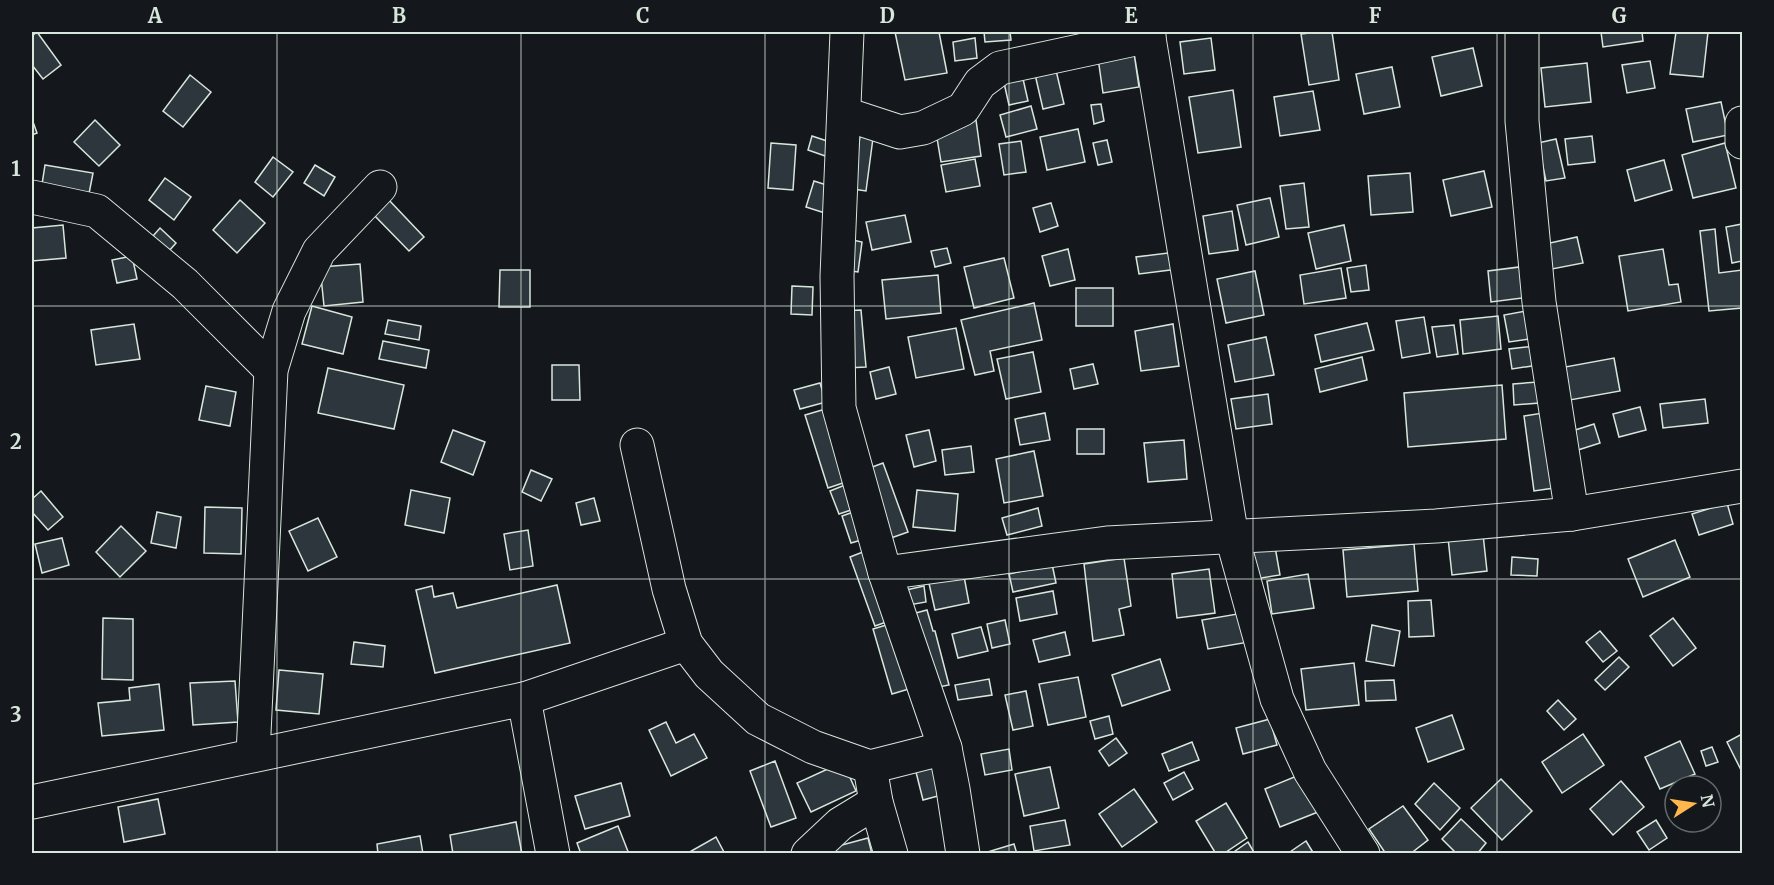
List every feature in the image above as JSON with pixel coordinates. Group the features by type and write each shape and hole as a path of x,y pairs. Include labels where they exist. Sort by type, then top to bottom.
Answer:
{"street":[{"path":"847,32 837,276 839,408 885,573 945,748 963,854"},
{"path":"1522,32 1522,121 1539,302 1572,514"},
{"path":"845,114 900,132 923,128 963,109 980,83 1000,68 1148,34 1232,537 1277,699 1310,771 1363,854"},
{"path":"1743,123 1743,142"},
{"path":"253,755 271,370 289,311 320,251 380,187"},
{"path":"32,197 98,211 185,284 271,370"},
{"path":"637,445 669,589 686,644 709,674 758,719 813,747 870,767 945,748"},
{"path":"885,573 1107,543 1436,526 1572,514 1743,486"},
{"path":"32,802 524,699 686,644"},
{"path":"524,699 553,854"},
{"path":"870,767 876,802 891,854"},
{"path":"808,854 840,824 876,802"}],"building":[{"path":"37,32 61,65 43,79 32,65 32,36"},
{"path":"895,32 939,32 947,73 905,80"},
{"path":"984,32 1010,32 1011,40 985,42"},
{"path":"1332,32 1339,80 1309,85 1301,34"},
{"path":"1601,32 1642,32 1643,41 1603,47"},
{"path":"1676,32 1708,32 1703,77 1670,74"},
{"path":"975,38 977,58 955,61 953,42"},
{"path":"1211,38 1215,70 1184,74 1180,42"},
{"path":"1473,48 1482,86 1441,96 1432,57"},
{"path":"1134,53 1139,87 1103,93 1098,58"},
{"path":"1650,61 1655,88 1627,93 1622,65"},
{"path":"1587,63 1591,102 1545,107 1541,68"},
{"path":"1055,66 1064,104 1043,109 1034,70"},
{"path":"1392,67 1400,107 1364,114 1356,74"},
{"path":"1021,70 1028,101 1009,105 1002,74"},
{"path":"190,75 211,92 183,127 163,111"},
{"path":"1233,90 1241,147 1198,153 1189,97"},
{"path":"1313,91 1320,130 1280,136 1274,97"},
{"path":"1721,102 1728,135 1693,142 1686,109"},
{"path":"1101,104 1104,121 1094,124 1091,105"},
{"path":"1031,106 1037,129 1006,137 1000,115"},
{"path":"32,119 37,133 32,135"},
{"path":"95,120 120,145 99,166 74,142"},
{"path":"976,120 981,156 941,162 935,126"},
{"path":"1078,129 1085,162 1047,170 1040,137"},
{"path":"812,136 836,144 831,158 808,150"},
{"path":"860,136 873,138 866,191 853,189"},
{"path":"1592,136 1595,162 1568,165 1565,139"},
{"path":"1556,139 1565,178 1546,181 1538,143"},
{"path":"1107,140 1112,162 1098,165 1093,143"},
{"path":"1021,141 1026,172 1004,175 999,144"},
{"path":"771,143 796,145 793,190 768,188"},
{"path":"1725,143 1736,188 1693,198 1682,155"},
{"path":"273,157 293,172 273,197 255,182"},
{"path":"975,159 980,186 946,192 941,165"},
{"path":"1664,160 1672,190 1635,201 1627,170"},
{"path":"45,165 93,173 88,199 41,191"},
{"path":"315,165 335,177 324,196 304,183"},
{"path":"1484,171 1492,207 1451,216 1443,180"},
{"path":"1410,173 1413,212 1371,215 1368,176"},
{"path":"165,178 191,197 174,220 149,200"},
{"path":"814,181 836,188 828,214 806,207"},
{"path":"1304,183 1309,227 1286,229 1280,186"},
{"path":"387,198 424,237 409,251 372,213"},
{"path":"1270,198 1279,237 1246,245 1237,205"},
{"path":"240,200 265,223 237,253 213,230"},
{"path":"1051,203 1058,226 1040,232 1033,208"},
{"path":"1232,211 1238,250 1209,254 1203,216"},
{"path":"905,215 911,242 872,250 866,222"},
{"path":"1742,224 1742,261 1732,263 1726,227"},
{"path":"63,225 66,258 32,261 32,228"},
{"path":"1344,225 1351,261 1316,269 1308,233"},
{"path":"160,228 176,243 169,251 153,236"},
{"path":"1715,229 1719,273 1742,270 1742,308 1709,311 1700,231"},
{"path":"1577,237 1583,263 1547,270 1541,245"},
{"path":"848,239 862,242 858,272 844,270"},
{"path":"947,248 951,263 935,267 931,251"},
{"path":"1068,249 1075,280 1050,286 1042,256"},
{"path":"1663,249 1669,285 1678,284 1681,302 1628,311 1619,256"},
{"path":"1184,251 1186,268 1139,274 1136,257"},
{"path":"132,256 137,279 117,283 112,260"},
{"path":"1004,258 1014,298 974,308 964,267"},
{"path":"360,264 363,302 324,306 320,267"},
{"path":"1366,265 1369,290 1351,292 1347,268"},
{"path":"1527,266 1530,297 1491,302 1488,271"},
{"path":"1341,268 1346,298 1304,304 1300,275"},
{"path":"500,270 530,270 530,307 499,307"},
{"path":"1255,271 1264,315 1226,323 1217,279"},
{"path":"938,275 941,313 886,319 882,280"},
{"path":"792,286 813,287 812,315 791,314"},
{"path":"1076,288 1113,288 1113,326 1076,326"},
{"path":"1034,303 1042,340 990,351 994,371 975,375 961,320"},
{"path":"312,306 352,317 343,354 302,344"},
{"path":"861,310 866,367 846,368 841,311"},
{"path":"1532,310 1536,338 1509,342 1504,315"},
{"path":"1498,316 1501,349 1463,354 1460,320"},
{"path":"1424,317 1430,353 1402,358 1396,321"},
{"path":"388,320 421,326 419,340 385,334"},
{"path":"1367,323 1374,350 1321,362 1315,335"},
{"path":"134,324 140,359 96,365 91,330"},
{"path":"1173,324 1179,366 1141,371 1135,331"},
{"path":"1454,325 1458,354 1437,357 1432,327"},
{"path":"956,328 964,369 916,378 908,337"},
{"path":"1266,337 1274,375 1235,382 1228,345"},
{"path":"383,341 429,350 426,368 379,359"},
{"path":"1535,346 1538,365 1512,369 1509,349"},
{"path":"1033,352 1041,392 1006,399 997,359"},
{"path":"1362,357 1367,380 1320,392 1315,369"},
{"path":"1614,358 1620,391 1570,400 1565,367"},
{"path":"1093,364 1098,384 1074,389 1070,369"},
{"path":"552,365 579,365 580,400 552,400"},
{"path":"889,367 896,394 876,399 870,372"},
{"path":"328,368 404,385 394,429 318,413"},
{"path":"1538,382 1539,403 1514,405 1513,384"},
{"path":"820,383 826,402 800,409 794,390"},
{"path":"1502,385 1506,439 1408,447 1404,393"},
{"path":"206,386 236,392 230,426 199,420"},
{"path":"1268,394 1272,424 1236,429 1231,399"},
{"path":"1705,399 1708,423 1663,428 1660,404"},
{"path":"1640,407 1646,430 1619,437 1613,414"},
{"path":"829,408 852,480 828,488 805,415"},
{"path":"1045,413 1050,440 1020,445 1015,419"},
{"path":"1543,413 1554,488 1534,491 1524,416"},
{"path":"1594,424 1600,443 1578,450 1572,431"},
{"path":"1077,429 1104,429 1104,454 1077,454"},
{"path":"453,430 485,442 473,475 441,462"},
{"path":"929,430 936,461 914,467 906,435"},
{"path":"1184,440 1187,479 1148,482 1144,443"},
{"path":"971,446 974,472 945,475 942,450"},
{"path":"1034,451 1043,496 1004,503 996,459"},
{"path":"883,463 908,532 891,538 867,469"},
{"path":"531,470 552,479 541,501 522,492"},
{"path":"845,485 854,509 839,514 830,491"},
{"path":"411,490 450,498 444,533 405,525"},
{"path":"917,490 958,494 955,531 913,527"},
{"path":"41,491 63,517 48,530 32,512 32,499"},
{"path":"594,498 600,521 581,525 576,503"},
{"path":"1727,503 1733,524 1699,535 1692,514"},
{"path":"205,507 242,508 241,554 204,553"},
{"path":"1038,508 1042,526 1007,535 1002,518"},
{"path":"859,510 868,538 851,543 842,516"},
{"path":"157,512 181,517 176,548 151,543"},
{"path":"318,518 337,557 308,571 289,531"},
{"path":"121,526 146,551 120,577 96,552"},
{"path":"528,530 533,566 510,570 504,534"},
{"path":"1483,534 1487,571 1452,575 1448,538"},
{"path":"62,538 69,565 42,573 35,544"},
{"path":"1675,540 1690,577 1643,597 1628,559"},
{"path":"1274,541 1280,575 1255,579 1249,545"},
{"path":"1414,544 1418,591 1347,597 1343,550"},
{"path":"868,550 892,620 875,626 850,557"},
{"path":"1512,557 1538,559 1537,576 1511,575"},
{"path":"1124,558 1131,606 1119,609 1124,635 1093,641 1084,564"},
{"path":"1052,564 1056,583 1013,592 1009,574"},
{"path":"1209,569 1215,613 1177,618 1172,574"},
{"path":"963,571 969,603 935,610 928,579"},
{"path":"1308,574 1314,608 1272,614 1267,581"},
{"path":"557,585 570,643 435,673 416,590 432,586 434,597 453,593 457,608"},
{"path":"924,586 926,602 909,605 906,590"},
{"path":"1053,591 1057,614 1020,621 1016,598"},
{"path":"1431,600 1434,636 1409,637 1408,601"},
{"path":"927,610 949,685 934,688 912,614"},
{"path":"1249,612 1255,641 1208,649 1202,620"},
{"path":"103,618 133,619 133,680 102,679"},
{"path":"1673,618 1696,648 1673,666 1650,636"},
{"path":"1005,620 1010,644 992,648 987,624"},
{"path":"893,623 912,688 892,694 873,629"},
{"path":"1372,625 1400,631 1394,666 1366,661"},
{"path":"981,627 988,651 958,658 952,634"},
{"path":"1600,631 1617,651 1603,662 1586,642"},
{"path":"1065,632 1070,655 1039,662 1033,640"},
{"path":"354,642 385,646 383,667 351,664"},
{"path":"1619,657 1629,667 1605,690 1595,680"},
{"path":"1160,659 1170,690 1122,706 1112,675"},
{"path":"1354,663 1359,705 1306,710 1301,669"},
{"path":"279,670 323,674 319,714 276,710"},
{"path":"1078,677 1086,717 1048,725 1039,684"},
{"path":"989,679 992,695 958,700 955,685"},
{"path":"1394,680 1396,700 1366,701 1365,681"},
{"path":"235,681 238,722 193,725 190,683"},
{"path":"159,684 164,730 102,736 98,703 130,700 129,688"},
{"path":"1026,691 1033,726 1013,730 1005,695"},
{"path":"1558,700 1576,719 1564,730 1547,711"},
{"path":"1452,715 1464,749 1428,762 1416,728"},
{"path":"1109,716 1113,734 1095,739 1090,721"},
{"path":"1270,719 1277,745 1243,754 1236,728"},
{"path":"666,722 676,743 694,734 707,758 671,776 649,730"},
{"path":"1583,734 1604,765 1562,793 1542,762"},
{"path":"1742,734 1742,772 1727,742"},
{"path":"1116,738 1127,753 1109,766 1099,751"},
{"path":"1680,741 1695,774 1663,774 1663,788 1660,789 1645,757"},
{"path":"1192,742 1199,760 1169,771 1162,754"},
{"path":"1712,747 1718,762 1706,766 1701,751"},
{"path":"1009,749 1012,770 985,775 981,754"},
{"path":"940,758 949,793 923,800 914,764"},
{"path":"775,761 796,818 771,827 750,771"},
{"path":"843,762 856,791 811,812 797,783"},
{"path":"1050,767 1059,808 1024,816 1015,774"},
{"path":"1184,772 1193,789 1173,800 1164,783"},
{"path":"1304,773 1318,812 1280,827 1265,789"},
{"path":"1501,779 1532,811 1502,840 1471,808"},
{"path":"1621,781 1644,807 1613,835 1590,809"},
{"path":"621,783 630,816 585,829 575,796"},
{"path":"1434,783 1460,808 1440,830 1415,804"},
{"path":"1134,789 1157,822 1122,847 1099,814"},
{"path":"158,799 165,834 124,842 118,807"},
{"path":"1226,803 1247,838 1223,854 1216,854 1196,821"},
{"path":"1403,806 1428,840 1410,854 1386,854 1369,829"},
{"path":"1461,819 1486,843 1477,854 1457,854 1442,839"},
{"path":"1065,820 1070,845 1034,851 1030,826"},
{"path":"1656,820 1667,838 1649,850 1637,832"},
{"path":"516,822 522,854 453,854 450,835"},
{"path":"618,826 629,854 581,854 577,843"},
{"path":"420,836 423,854 378,854 377,844"},
{"path":"716,837 725,854 686,854"},
{"path":"868,838 872,854 828,854 827,849"},
{"path":"1306,841 1314,854 1287,854"},
{"path":"1248,842 1255,854 1231,854"},
{"path":"1014,844 1017,854 984,853"}]}
